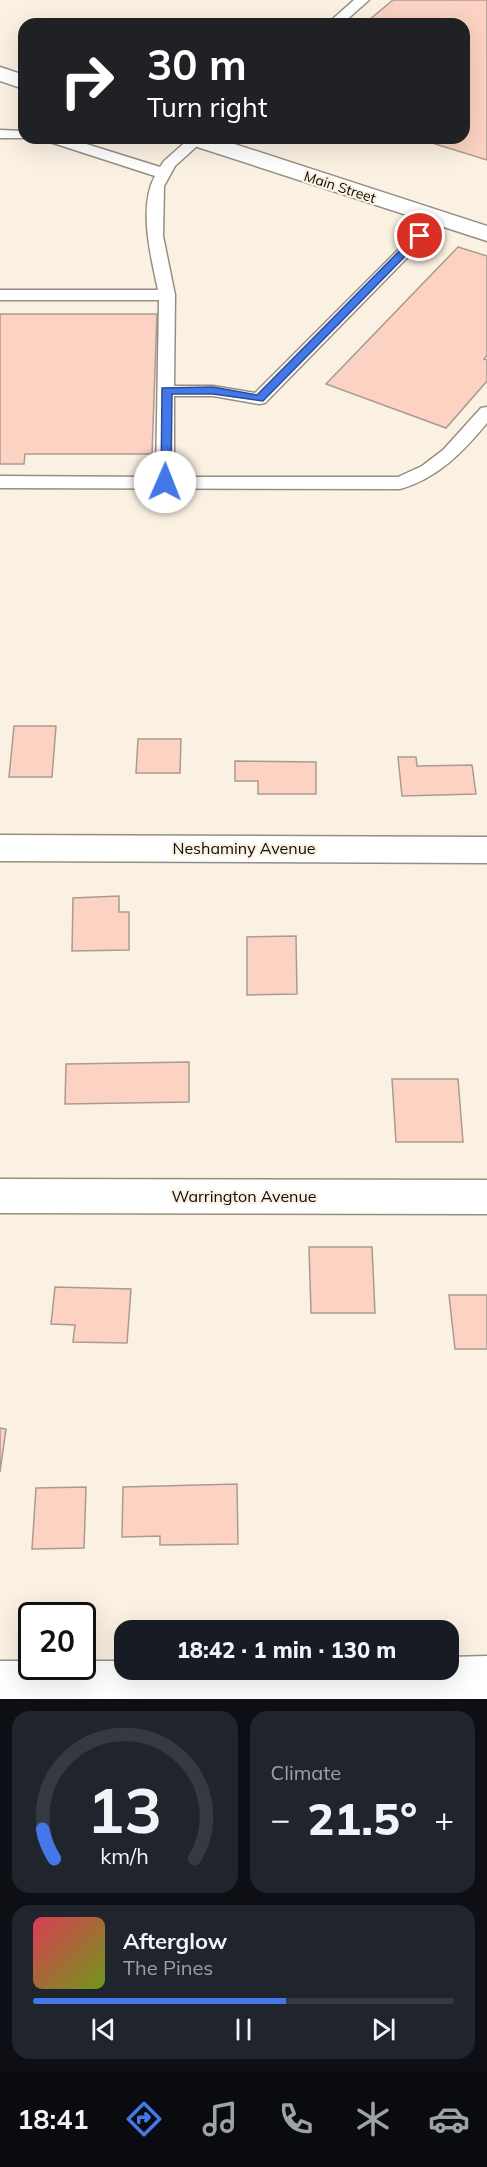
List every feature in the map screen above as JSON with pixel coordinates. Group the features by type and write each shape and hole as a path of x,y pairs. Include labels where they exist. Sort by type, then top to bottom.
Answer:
{"street":[{"path":"0,74 18,80"},
{"name":"Main Street","path":"215,144 487,234"},
{"name":"Neshaminy Avenue","path":"0,848 487,850"},
{"name":"Warrington Avenue","path":"0,1196 487,1197"},
{"path":"0,1684 487,1679"}],"lane":[{"path":"341,18 362,0"},
{"path":"0,134 18,135"},
{"path":"71,144 162,173"},
{"path":"165,482 167,295 155,237 157,186 162,173 191,144"},
{"path":"166,391 213,391 259,399 437,219"},
{"path":"0,295 167,295"},
{"path":"0,482 400,483 432,469 453,453 487,412"}],"building":[{"path":"393,0 487,0 487,160 435,144 470,144 470,18 372,18"},
{"path":"458,247 487,256 487,355 484,359 487,360 487,381 446,428 326,384"},
{"path":"0,314 157,314 152,454 25,454 24,464 0,464"},
{"path":"14,726 56,726 52,777 9,777"},
{"path":"138,739 181,739 180,773 136,773"},
{"path":"398,757 416,757 417,766 472,765 476,794 402,796"},
{"path":"235,761 316,762 316,794 258,794 258,781 235,781"},
{"path":"119,896 119,912 129,912 129,950 72,951 73,898"},
{"path":"296,936 297,994 247,995 247,937"},
{"path":"189,1062 189,1102 65,1104 66,1064"},
{"path":"392,1079 458,1079 463,1142 396,1142"},
{"path":"309,1247 372,1247 375,1313 311,1313"},
{"path":"55,1287 131,1289 127,1343 73,1342 75,1325 51,1324"},
{"path":"449,1295 487,1295 487,1349 455,1349"},
{"path":"0,1428 6,1429 0,1472"},
{"path":"237,1484 238,1544 160,1545 160,1536 122,1537 123,1487"},
{"path":"86,1487 84,1548 32,1549 36,1488"}],"route":[{"path":"165,482 166,391 213,391 259,399 420,236"}]}
